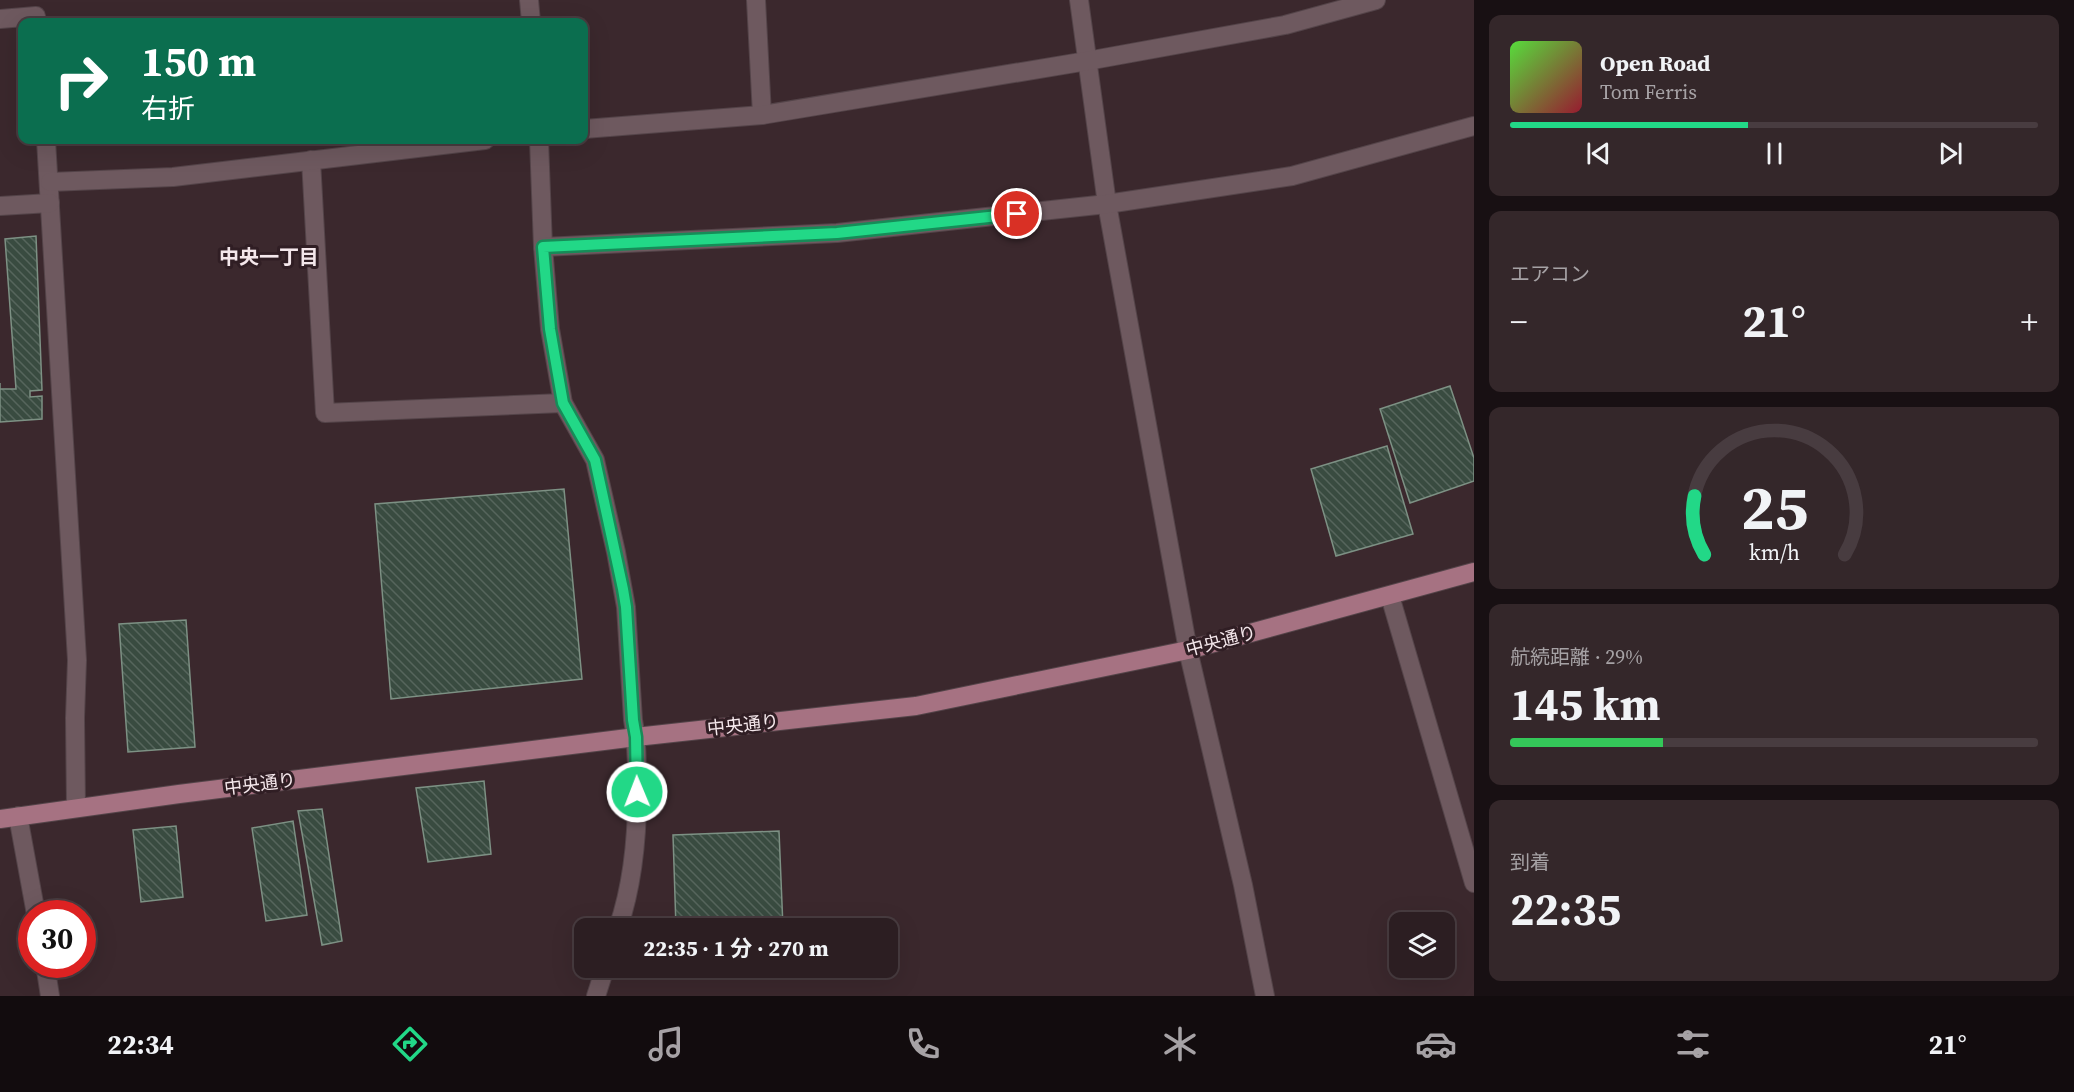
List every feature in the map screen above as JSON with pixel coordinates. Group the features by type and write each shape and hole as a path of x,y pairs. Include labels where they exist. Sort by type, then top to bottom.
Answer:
{"main road":[{"name":"中央通り","path":"9,818 636,737 916,706 1188,650 1474,572"}],"street":[{"path":"529,0 531,18"},
{"path":"756,0 762,115"},
{"path":"1079,0 1107,204 1188,650 1243,885 1265,996"},
{"path":"588,129 762,115 1087,61 1285,25 1376,0"},
{"path":"0,19 36,13"},
{"path":"543,247 837,233 1107,204 1292,176 1474,126"},
{"path":"46,144 77,660 76,808"},
{"path":"50,182 173,177 450,144"},
{"path":"539,144 543,247 550,329 563,403 595,460 626,607 636,737 637,810 634,862 620,918"},
{"path":"312,160 325,413 563,403"},
{"path":"0,206 50,203"},
{"path":"1390,596 1474,883"},
{"path":"9,818 32,900"},
{"path":"47,978 50,996"},
{"path":"596,996 602,978"}],"building":[{"path":"36,236 42,390 30,391 30,397 42,396 42,419 0,422 0,389 16,389 5,239"},
{"path":"1450,386 1474,458 1474,481 1410,503 1380,409"},
{"path":"1387,446 1413,534 1336,556 1311,469"},
{"path":"564,489 582,679 391,699 375,504"},
{"path":"186,620 195,747 128,752 119,624"},
{"path":"484,781 491,854 428,862 416,788"},
{"path":"322,809 342,941 322,945 298,811"},
{"path":"293,821 307,915 266,921 252,828"},
{"path":"176,826 183,897 141,902 133,830"},
{"path":"779,831 783,918 676,918 673,835"}],"district":[{"name":"中央一丁目","path":"269,257"}],"route":[{"path":"637,792 633,692 623,589 595,460 563,403 550,329 543,247 837,233 1017,214"}]}
